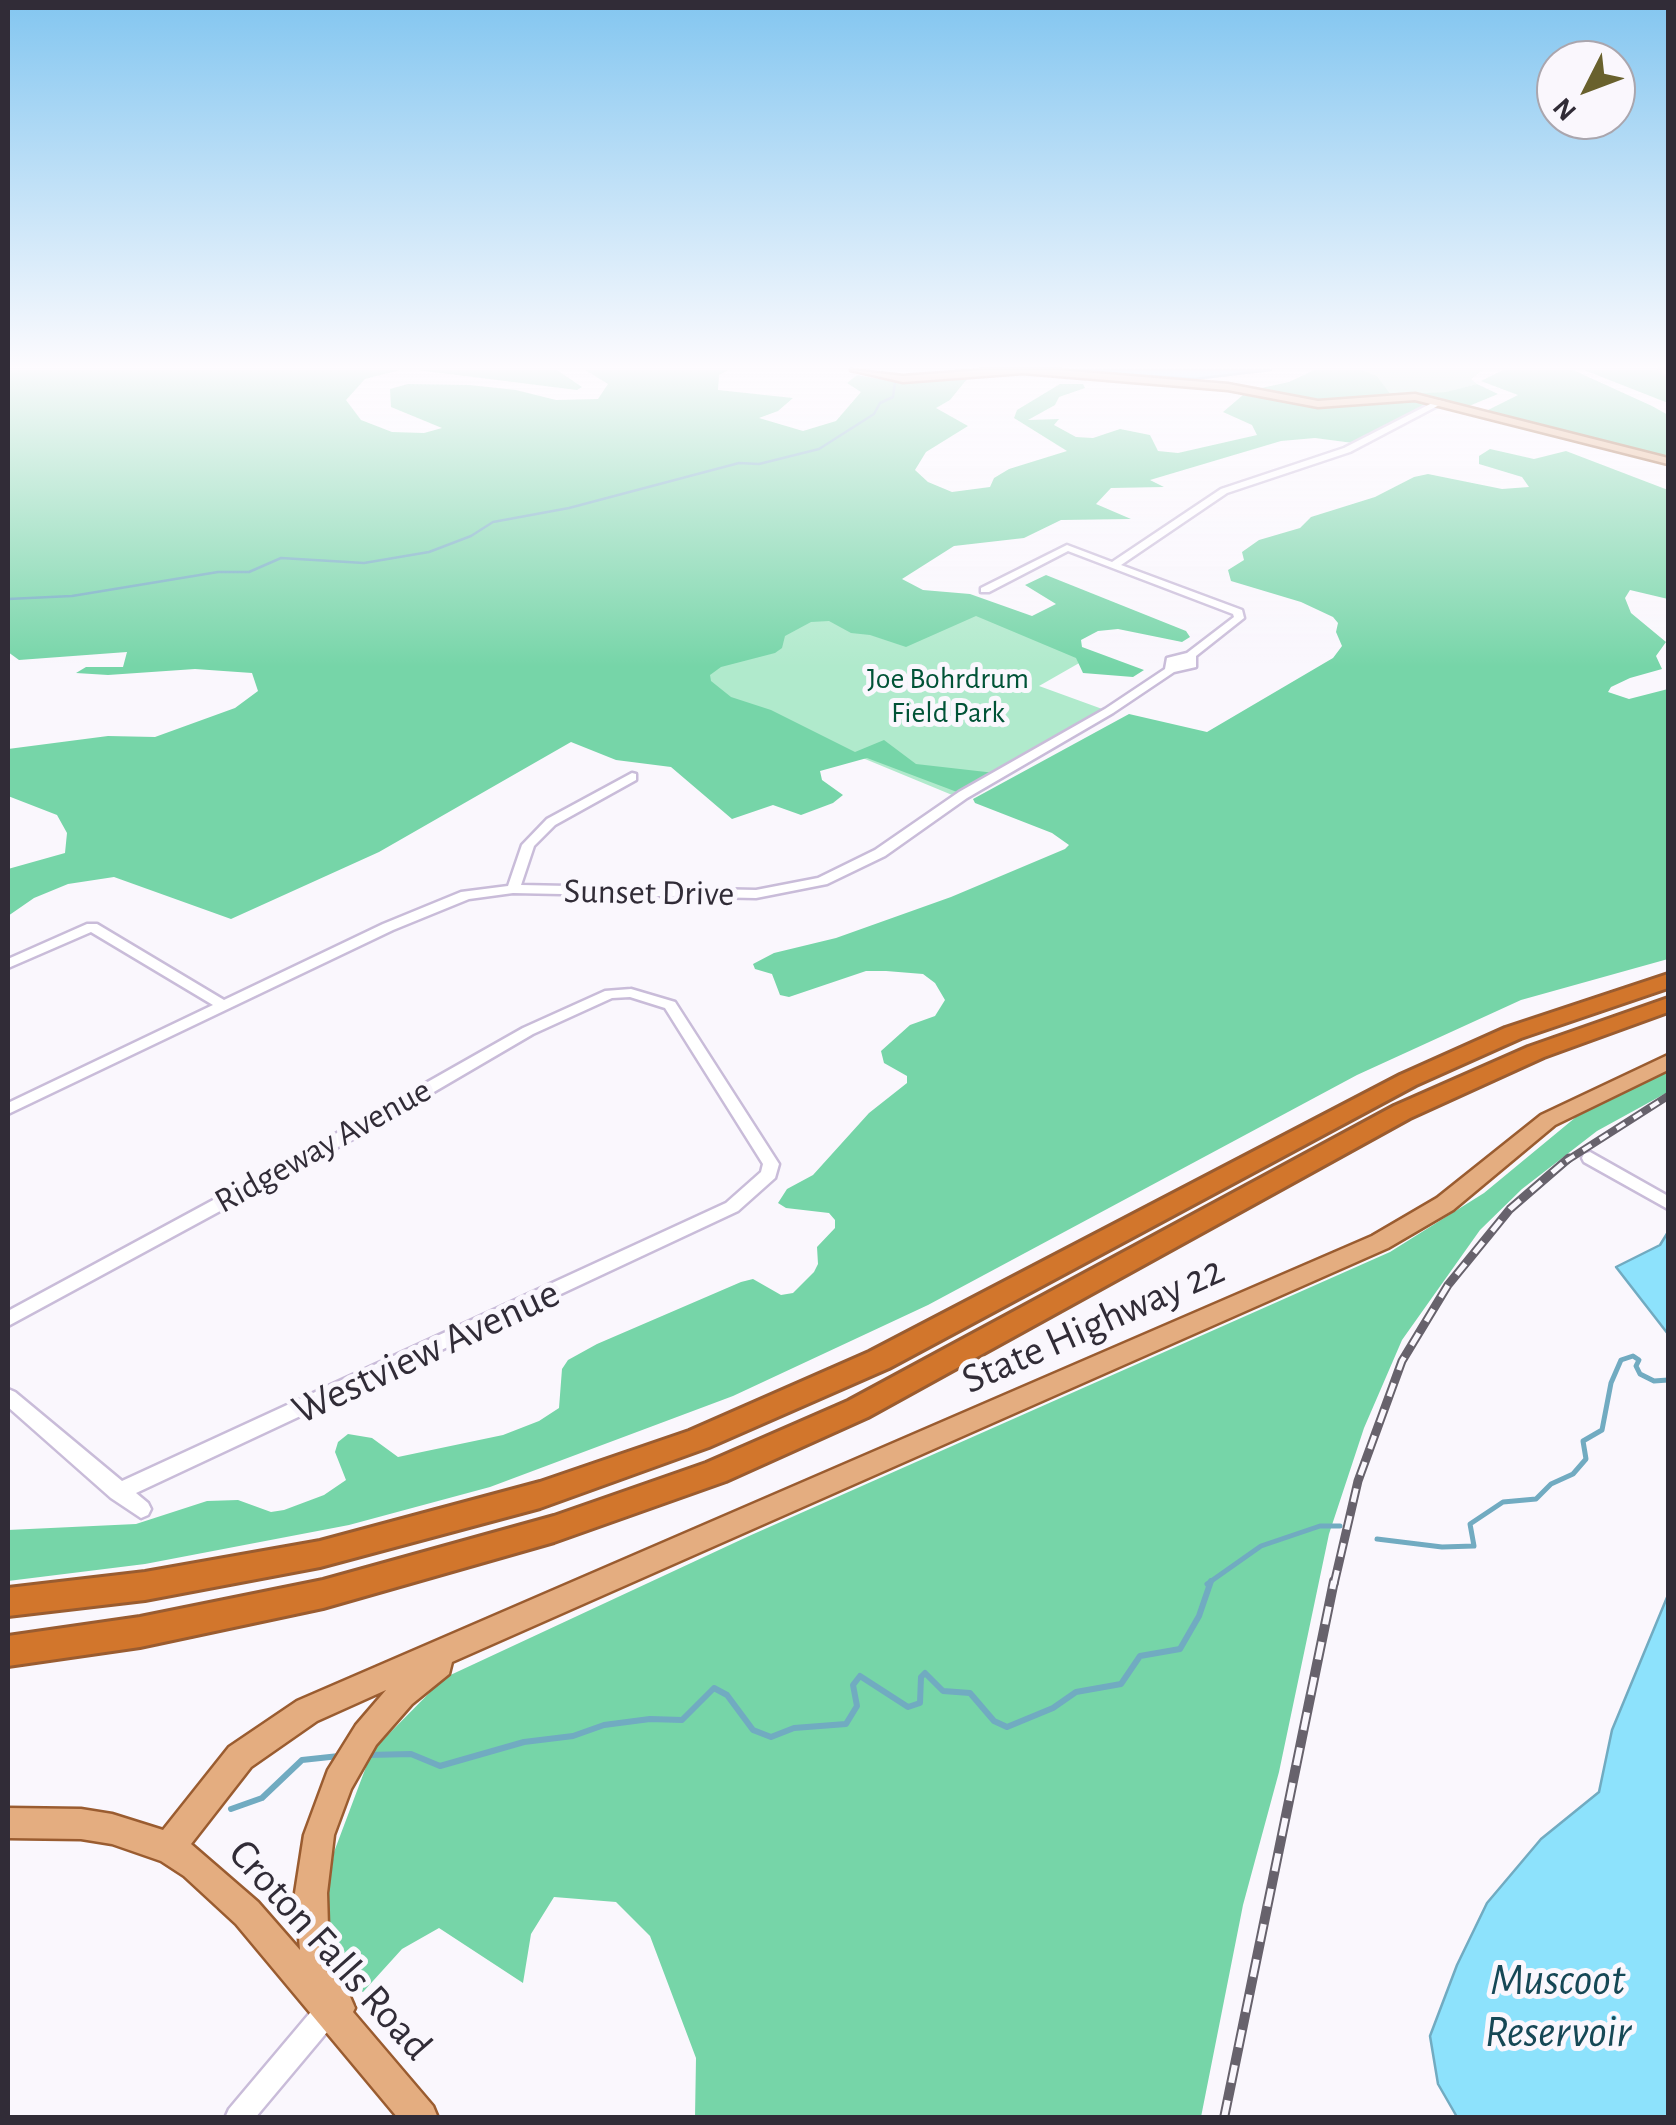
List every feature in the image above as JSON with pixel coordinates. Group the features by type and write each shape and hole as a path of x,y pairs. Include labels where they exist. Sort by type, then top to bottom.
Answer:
{"highway":[{"path":"8,1602 144,1586 320,1554 490,1510 682,1446 879,1360 1408,1080 1513,1034 1668,981"},
{"path":"8,1650 202,1621 382,1580 554,1529 716,1472 902,1386 1418,1104 1536,1052 1668,1006"}],"main road":[{"name":"State Highway 22","path":"524,1619 1380,1242 1445,1204 1548,1120 1668,1062"},
{"path":"169,1848 240,1757 281,1725 336,1697 524,1619"},
{"path":"354,2041 324,1977 312,1927 314,1863 328,1806 366,1735 402,1694 440,1664 524,1619"},
{"name":"Croton Falls Road","path":"8,1823 81,1824 142,1837 195,1864 247,1913 421,2118"}],"street":[{"path":"985,590 1067,548 1114,565 1226,490 1289,469"},
{"name":"Sunset Drive","path":"8,1109 450,900 513,889 756,894 822,881 880,854 963,795 1109,711 1170,670 1192,665 1191,654 1239,618 1234,610 1114,565"},
{"path":"513,889 528,845 551,822 632,777"},
{"path":"8,964 92,927 223,1005"},
{"name":"Ridgeway Avenue","path":"8,1319 356,1130 528,1031 610,994 644,996"},
{"name":"Westview Avenue","path":"118,1492 732,1207 769,1174 771,1164 670,1005 644,996"},
{"path":"1590,1158 1668,1203"},
{"path":"8,1397 141,1509"},
{"path":"238,2118 329,2010"}],"green space":[{"path":"8,469 916,469 928,482 952,492 990,487 994,478 1009,469 1186,469 1150,480 1164,487 1111,488 1096,504 1131,519 1061,520 1024,538 954,546 902,579 923,590 970,594 1032,616 1056,604 1025,585 1046,575 1186,631 1190,637 1182,642 1118,629 1098,631 1081,640 1082,647 1144,670 1133,677 1083,673 1076,658 976,616 906,647 851,633 829,621 811,622 785,636 782,648 775,653 721,667 710,675 711,681 731,697 771,710 855,752 884,740 916,764 995,773 957,792 867,758 820,771 822,780 843,795 833,803 801,815 773,805 732,819 671,767 616,760 571,742 379,852 231,919 114,877 68,884 34,898 8,916 8,869 65,853 67,833 57,815 8,796 8,749 108,736 155,737 235,708 258,691 252,673 195,669 108,675 76,673 86,667 123,667 127,652 19,660 8,652"},
{"path":"1496,469 1614,469 1668,490 1668,599 1630,590 1625,598 1631,613 1666,642 1656,656 1662,669 1630,678 1608,692 1629,699 1668,689 1668,959 1521,1000 1357,1075 928,1305 733,1396 490,1487 349,1525 145,1564 8,1581 8,1530 136,1524 207,1501 238,1500 271,1512 284,1510 324,1495 346,1480 335,1452 338,1442 348,1434 372,1438 398,1457 503,1435 539,1421 559,1408 562,1369 568,1360 597,1344 741,1282 753,1279 781,1295 793,1293 814,1272 818,1264 817,1247 835,1228 835,1220 829,1213 786,1208 778,1203 787,1189 813,1175 869,1113 907,1083 907,1076 884,1063 881,1051 910,1025 935,1016 945,1000 935,983 923,974 886,971 866,971 789,997 780,995 772,974 755,969 753,964 774,953 836,938 951,897 1065,849 1069,845 1052,833 973,799 1129,714 1207,732 1333,658 1342,646 1333,617 1301,602 1231,581 1228,570 1244,560 1242,552 1259,540 1300,528 1311,517 1375,497 1414,477 1428,474 1502,489 1529,487 1522,477"},
{"name":"Joe Bohrdrum Field Park","path":"881,580 1095,654 1039,686 1105,710 957,797 681,683"},
{"path":"1668,1071 1668,1092 1597,1131 1522,1189 1480,1230 1402,1340 1364,1428 1329,1534 1279,1772 1243,1905 1201,2117 695,2117 696,2058 650,1936 616,1902 554,1897 531,1934 523,1983 439,1928 402,1949 363,1992 348,1983 324,1928 334,1852 372,1751 444,1678 749,1536 1390,1252 1484,1193 1576,1117"}],"water":[{"path":"1668,1232 1668,1334 1616,1267 1660,1245"},
{"name":"Muscoot Reservoir","path":"1668,1595 1668,2117 1457,2117 1438,2084 1430,2036 1457,1965 1487,1903 1541,1839 1599,1792 1612,1730"}],"waterway":[{"path":"8,599 72,596 218,572 249,572 281,558 364,563 429,552 471,536 493,522 569,508 716,469"},
{"path":"1377,1539 1442,1547 1474,1546 1470,1524 1503,1502 1536,1499 1551,1484 1573,1474 1586,1459 1583,1441 1602,1430 1611,1383 1621,1360 1633,1356 1639,1360 1636,1366 1640,1374 1654,1381 1668,1380"},
{"path":"1211,1581 1261,1546 1320,1526 1340,1526"},
{"path":"368,1755 411,1754 440,1766 524,1742 573,1736 604,1725 650,1719 682,1720 714,1688 727,1695 753,1730 771,1737 794,1728 846,1724 857,1706 853,1685 860,1676 908,1707 920,1703 921,1677 925,1673 943,1691 970,1693 994,1721 1007,1727 1053,1708 1076,1692 1121,1684 1140,1656 1180,1649 1199,1616 1211,1581"},
{"path":"1207,1584 1211,1581"},
{"path":"231,1809 262,1798 302,1760 339,1756"}],"railway":[{"path":"1566,1161 1668,1096"},
{"path":"1334,1584 1358,1481 1402,1361 1448,1285 1510,1209 1569,1158"},
{"path":"1224,2118 1334,1581"}]}
